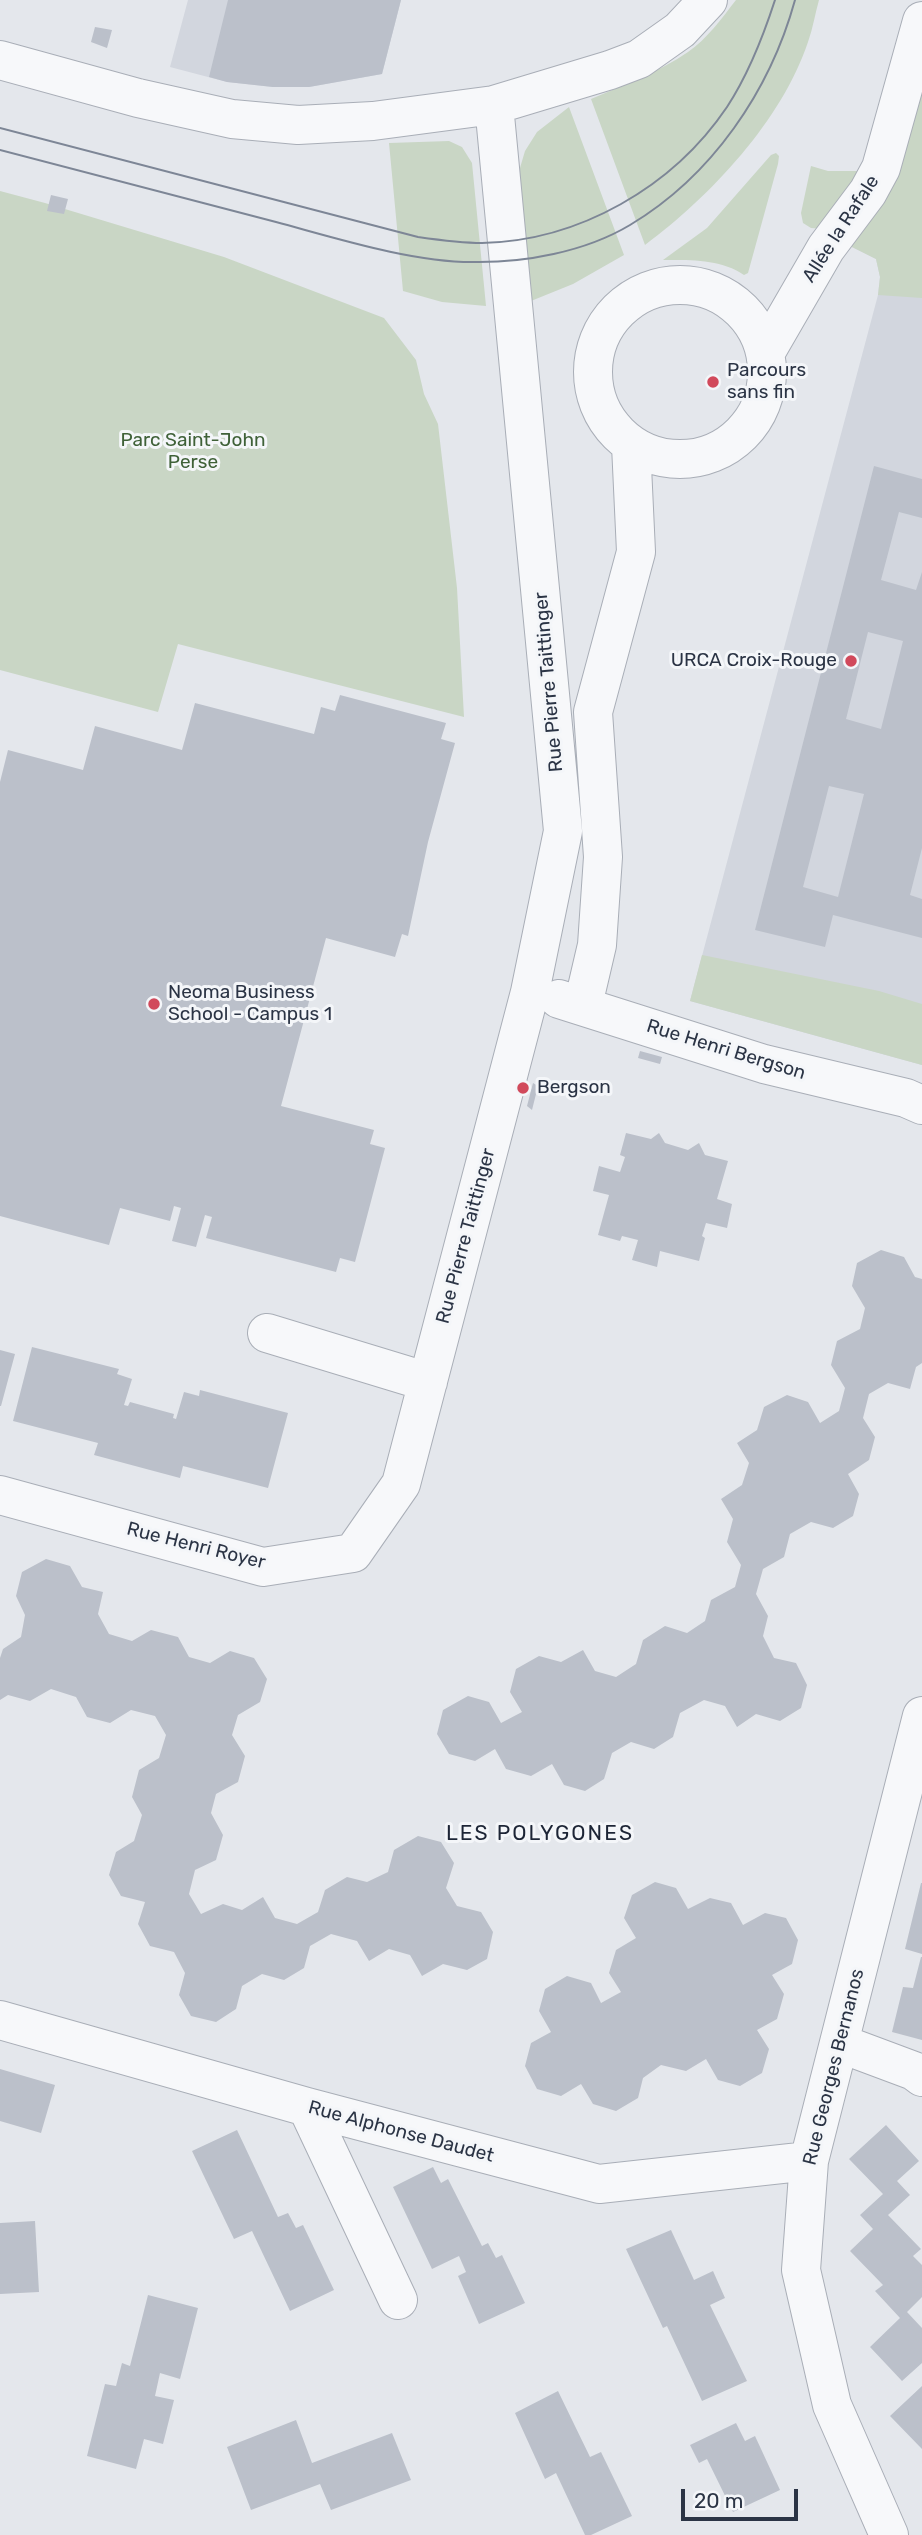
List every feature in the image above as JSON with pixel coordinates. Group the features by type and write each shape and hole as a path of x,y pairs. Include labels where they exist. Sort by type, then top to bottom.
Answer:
{"street":[{"path":"0,60 120,94 218,116 298,125 373,121 494,104 572,83 639,59 680,30 708,0"},
{"name":"Allée la Rafale","path":"767,350 826,248 868,192 881,168 922,21"},
{"name":"Rue Pierre Taittinger","path":"401,1484 530,992 563,831 494,104"},
{"path":"689,285 717,292 741,309 767,350 767,387 757,415 739,438 714,454 686,460 657,457 631,445 610,425 596,400 592,370 597,342 612,317 633,298 660,287 689,285"},
{"name":"Rue Pierre Taittinger","path":"583,1005 597,945 603,857 593,712 636,552 631,445"},
{"name":"Rue Henri Bergson","path":"530,992 583,1005 764,1065 906,1098 922,1105"},
{"path":"267,1333 428,1382"},
{"name":"Rue Henri Royer","path":"0,1495 264,1567 353,1553 401,1484"},
{"name":"Rue Georges Bernanos","path":"889,2535 832,2405 801,2270 809,2161 922,1719"},
{"name":"Rue Alphonse Daudet","path":"0,2020 307,2107 600,2184 809,2161"},
{"path":"839,2043 914,2071 922,2077"},
{"path":"307,2107 398,2300"}],"shaded area":[{"path":"188,0 401,0 382,74 309,87 273,87 227,82 170,67"},
{"name":"URCA Croix-Rouge","path":"922,61 922,1065 690,1001 878,295 880,277 876,259 852,247"}],"green space":[{"path":"736,0 819,0 810,37 796,71 762,128 719,180 695,204 645,245 591,99 653,72 688,52 708,35"},
{"path":"922,61 922,298 878,295 880,277 876,259 852,247 852,229"},
{"path":"569,107 624,255 573,284 531,301 517,178 525,151 537,132"},
{"path":"449,141 462,147 472,163 486,306 442,302 403,291 389,143"},
{"path":"776,153 779,156 778,164 748,273 744,275 725,266 705,262 663,260 707,228 771,155"},
{"path":"811,166 828,171 865,171 823,229 811,228 803,223 801,213"},
{"name":"Parc Saint-John Perse","path":"0,191 224,257 384,318 416,360 424,394 438,424 457,588 464,717 178,644 158,712 0,670"},
{"path":"702,955 879,991 922,1004 922,1065 690,1001"}],"building":[{"path":"228,0 401,0 382,74 309,87 273,87 227,82 209,77"},
{"path":"95,27 112,30 107,48 91,42"},
{"path":"51,195 68,199 64,214 47,211"},
{"path":"874,466 922,479 922,518 899,512 881,580 916,590 922,572 922,848 910,895 922,899 922,938 833,915 825,947 755,930","holes":["868,632 903,641 881,729 846,719","829,786 864,794 838,897 803,887"]},
{"name":"Neoma Business School - Campus 1","path":"340,695 446,723 441,739 455,743 428,842 408,936 402,934 395,957 326,938 281,1106 374,1130 370,1144 385,1148 355,1262 340,1258 336,1272 206,1238 212,1217 205,1215 196,1247 172,1241 181,1208 174,1206 170,1221 120,1208 109,1245 0,1216 0,782 8,750 83,770 95,726 182,750 195,703 314,734 321,707 335,711"},
{"path":"640,1051 662,1057 660,1064 638,1058"},
{"path":"533,1083 538,1086 532,1110 527,1106"},
{"path":"626,1133 651,1139 659,1133 665,1143 688,1150 699,1143 705,1155 728,1161 717,1199 732,1204 727,1228 706,1223 699,1261 660,1251 657,1267 632,1260 638,1240 622,1236 620,1241 598,1235 609,1195 593,1191 599,1166 620,1172 625,1157 620,1155"},
{"path":"881,1250 904,1257 915,1277 922,1279 922,1363 916,1367 910,1389 888,1383 869,1394 863,1418 875,1437 869,1460 848,1474 859,1494 853,1516 833,1528 811,1522 790,1534 784,1557 763,1569 756,1594 768,1616 763,1636 774,1658 796,1663 807,1685 801,1708 780,1721 756,1714 737,1727 725,1706 704,1700 680,1713 673,1737 654,1749 631,1742 612,1753 604,1779 585,1791 564,1785 552,1764 531,1776 506,1769 495,1749 475,1761 449,1754 437,1734 443,1710 468,1696 489,1702 501,1723 522,1712 510,1692 516,1669 539,1656 561,1662 583,1650 595,1671 616,1677 636,1664 643,1640 665,1626 687,1633 705,1621 711,1600 735,1587 741,1565 727,1542 733,1519 721,1499 742,1485 749,1463 737,1443 757,1430 764,1407 787,1395 808,1402 820,1423 839,1411 845,1388 831,1365 837,1341 860,1329 865,1308 852,1286 857,1263"},
{"path":"32,1347 119,1369 117,1374 132,1379 124,1405 128,1406 130,1402 174,1414 173,1418 176,1419 184,1392 199,1396 200,1390 288,1413 268,1488 183,1466 180,1478 94,1455 98,1443 13,1421"},
{"path":"0,1350 15,1354 1,1406 0,1406"},
{"path":"46,1559 70,1566 82,1587 103,1592 98,1614 109,1634 132,1641 151,1630 178,1637 189,1657 210,1663 230,1651 254,1658 267,1679 260,1702 238,1715 232,1735 245,1756 238,1782 216,1794 211,1813 223,1835 216,1860 195,1870 189,1894 201,1914 223,1904 242,1910 263,1897 275,1918 297,1924 318,1912 325,1890 347,1877 367,1882 388,1872 394,1850 418,1836 441,1842 454,1863 446,1888 457,1906 481,1912 493,1932 487,1959 467,1970 443,1964 422,1976 410,1955 389,1949 369,1961 357,1941 331,1934 310,1946 304,1968 284,1980 262,1974 242,1986 236,2009 216,2022 191,2016 179,1995 185,1973 174,1952 150,1946 138,1924 145,1902 121,1896 109,1875 116,1852 134,1841 142,1815 132,1797 139,1770 159,1758 166,1735 155,1716 131,1710 110,1723 87,1717 76,1697 51,1689 30,1701 8,1695 0,1700 0,1658 3,1649 21,1637 25,1615 16,1596 22,1572"},
{"path":"655,1882 676,1888 688,1909 710,1898 731,1903 743,1925 765,1913 786,1918 798,1940 792,1964 772,1975 784,1994 777,2019 757,2030 769,2049 762,2073 740,2086 718,2080 706,2059 686,2071 661,2065 643,2078 638,2098 616,2111 593,2104 581,2084 561,2096 537,2089 525,2066 531,2043 551,2032 539,2011 545,1989 567,1976 591,1983 601,2003 621,1992 609,1973 616,1950 636,1938 624,1918 632,1895"},
{"path":"922,1883 922,1954 905,1949"},
{"path":"921,1957 922,2040 892,2032 903,1987 913,1988"},
{"path":"0,2069 55,2085 41,2133 0,2121"},
{"path":"886,2125 919,2161 897,2181 910,2195 888,2215 921,2249 913,2256 922,2265 922,2297 907,2312 922,2328 922,2363 902,2381 870,2347 900,2318 875,2291 883,2285 850,2251 873,2229 860,2215 883,2194 849,2159"},
{"path":"237,2130 278,2217 288,2213 296,2228 303,2225 334,2290 290,2311 252,2231 234,2239 192,2151"},
{"path":"433,2167 441,2183 448,2179 482,2246 488,2243 496,2258 502,2255 525,2303 479,2324 458,2276 466,2272 459,2256 432,2269 393,2187"},
{"path":"35,2221 39,2292 0,2294 0,2223"},
{"path":"671,2230 694,2280 713,2271 725,2298 710,2305 747,2381 702,2401 667,2326 663,2328 626,2249"},
{"path":"148,2295 198,2308 180,2379 160,2373 155,2396 174,2400 163,2444 144,2439 136,2469 87,2456 105,2384 116,2386 122,2363 130,2366"},
{"path":"922,2386 922,2449 890,2416"},
{"path":"558,2391 590,2457 601,2452 632,2516 591,2535 585,2535 556,2473 545,2479 515,2413"},
{"path":"296,2420 312,2463 392,2433 411,2480 331,2510 320,2484 251,2510 227,2447"},
{"path":"736,2423 745,2441 755,2436 780,2490 733,2512 707,2459 699,2463 690,2445"}],"tram line":[{"path":"0,128 418,237 474,243 518,240 554,232 588,220 621,204 680,162 705,136 735,95 775,0"},
{"path":"0,150 399,254 472,262 533,258 574,249 612,234 660,205 687,182 712,156 753,98 770,67 795,0"}],"place":[{"name":"Parcours sans fin","path":"713,382"},
{"name":"URCA Croix-Rouge","path":"851,661"},
{"name":"Neoma Business School - Campus 1","path":"154,1004"},
{"name":"Bergson","path":"523,1088"}],"district":[{"name":"LES POLYGONES","path":"540,1834"}]}
